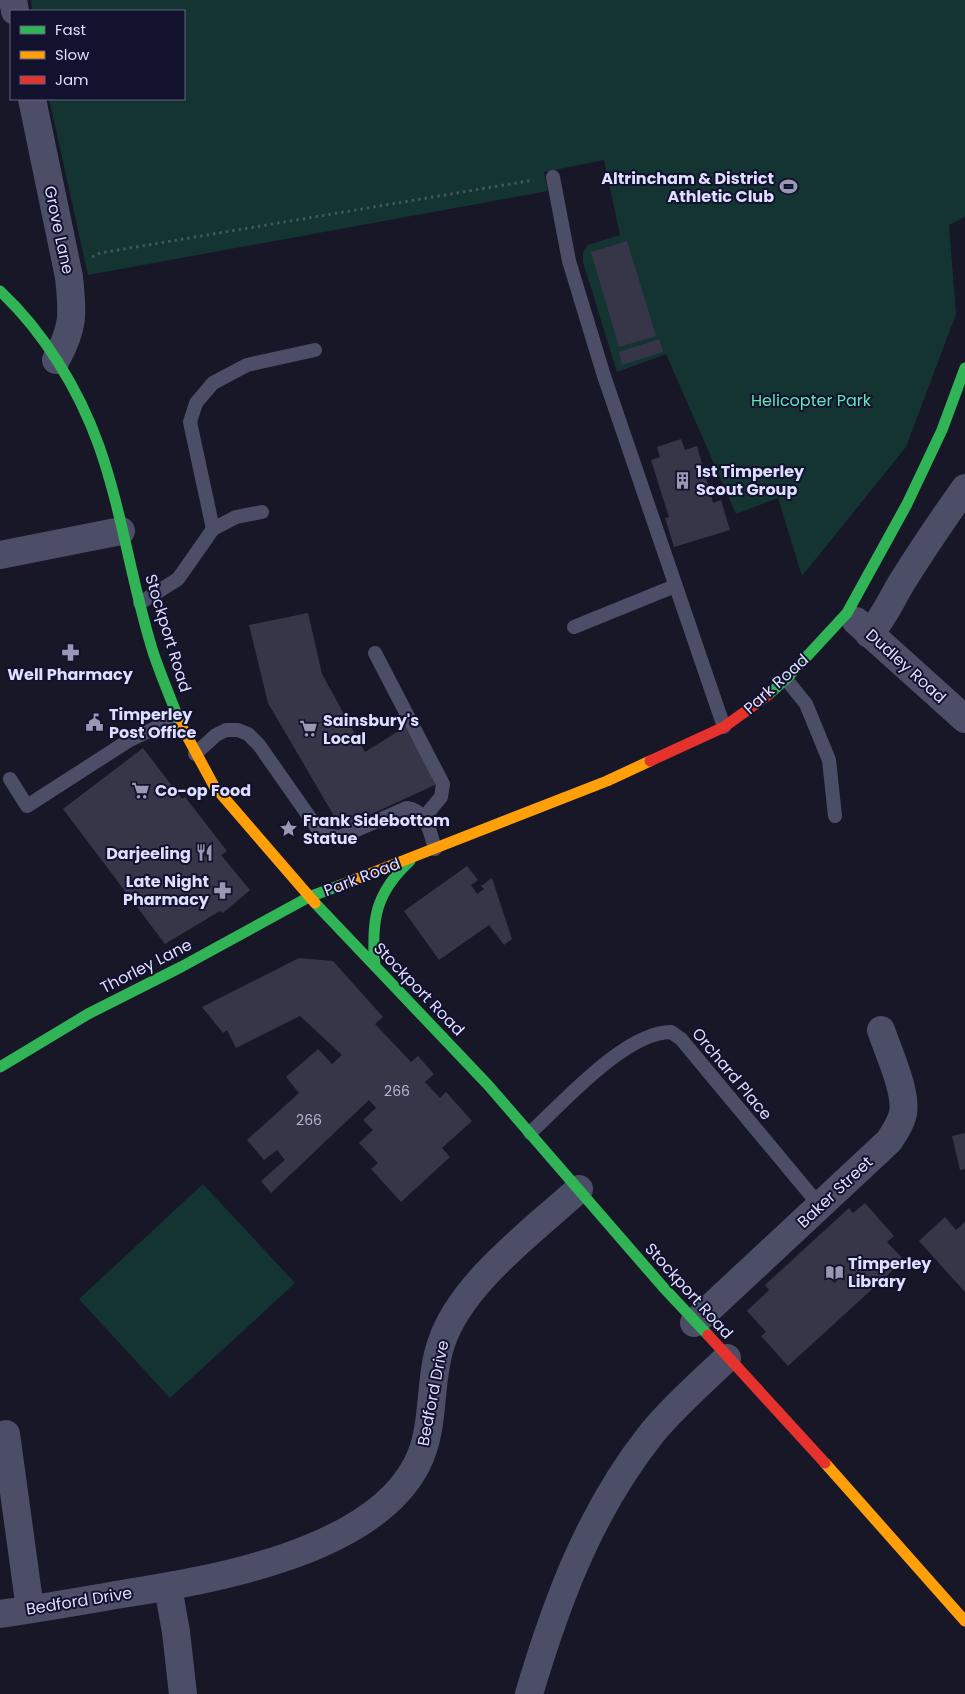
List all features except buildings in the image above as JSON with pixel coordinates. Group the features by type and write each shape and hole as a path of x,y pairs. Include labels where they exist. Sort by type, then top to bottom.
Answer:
{"main road":[{"name":"Stockport Road","path":"0,290 14,304 56,360 81,404 99,447 154,654 178,717 195,754 214,786 308,897 488,1085 694,1323 778,1410 965,1621"},
{"name":"Park Road","path":"308,897 415,857 607,780 724,727 755,706 786,679 847,613 908,504 942,430 965,368"},
{"name":"Park Road","path":"375,966 372,942 377,906 396,873 415,857"},
{"name":"Thorley Lane","path":"0,1067 88,1014 182,967 308,897"}],"street":[{"name":"Grove Lane","path":"32,100 68,271 72,303 69,336 56,360"},
{"path":"869,634 882,621 912,565 965,488"},
{"path":"0,555 121,530"},
{"name":"Dudley Road","path":"847,613 965,719"},
{"name":"Baker Street","path":"694,1323 889,1141 897,1129 903,1112 903,1099 881,1030"},
{"name":"Bedford Drive","path":"0,1614 218,1577 281,1559 350,1528 378,1510 409,1479 423,1446 440,1344 450,1321 476,1283 579,1189"},
{"path":"529,1694 558,1601 576,1556 600,1508 627,1466 653,1432 727,1358"},
{"path":"6,1434 30,1609"},
{"path":"168,1587 176,1632 183,1694"}],"lane":[{"path":"553,177 577,289 604,376 724,727"},
{"path":"213,529 190,422 196,403 213,383 247,365 315,350"},
{"path":"140,603 178,579 213,529 236,517 262,512"},
{"path":"574,627 675,586"},
{"path":"375,653 443,784 441,797 426,815 426,821 435,849"},
{"path":"786,679 806,704 829,760 835,816"},
{"path":"10,779 27,806 128,741 178,717"},
{"path":"195,754 216,735 226,730 244,731 252,737 322,834 340,837 407,808 415,809 426,821"},
{"name":"Orchard Place","path":"530,1133 610,1058 654,1035 671,1032 681,1039 820,1206"}],"path":[{"path":"68,271 100,253 553,177"}],"green space":[{"name":"Helicopter Park","path":"31,0 965,0 965,217 949,225 956,314 906,447 802,576 778,498 736,514 666,354 617,372 583,262 583,252 588,245 620,235 604,160 544,172 548,191 88,275 49,100 185,100 185,10 32,10"},
{"path":"203,1184 295,1283 170,1398 79,1299"}],"traffic: fast":[{"path":"0,291 31,325 59,363 91,425 115,498 146,629 181,725"},
{"path":"768,695 786,679 847,613 907,504 942,430 965,368"},
{"path":"375,966 375,921 382,896 398,873 410,861"},
{"path":"0,1067 88,1014 181,967 309,897 341,885"},
{"path":"315,903 488,1085 663,1287 708,1335"}],"traffic: slow":[{"path":"181,725 214,786 315,903"},
{"path":"341,885 607,781 650,761"},
{"path":"825,1463 965,1621"}],"traffic: jam":[{"path":"650,761 724,727 768,695"},
{"path":"708,1335 825,1463"}],"place":[{"name":"Altrincham & District Athletic Club","path":"788,187"},
{"name":"1st Timperley Scout Group","path":"682,480"},
{"name":"Well Pharmacy","path":"70,653"},
{"name":"Timperley Post Office","path":"95,723"},
{"name":"Sainsbury's Local","path":"309,729"},
{"name":"Co-op Food","path":"141,790"},
{"name":"Frank Sidebottom Statue","path":"289,829"},
{"name":"Darjeeling","path":"205,853"},
{"name":"Late Night Pharmacy","path":"223,890"},
{"name":"Timperley Library","path":"834,1272"}]}
